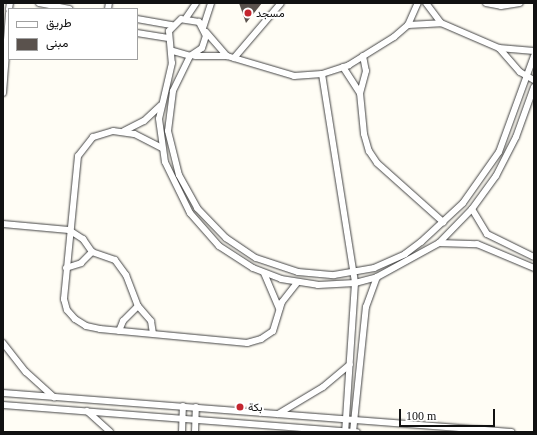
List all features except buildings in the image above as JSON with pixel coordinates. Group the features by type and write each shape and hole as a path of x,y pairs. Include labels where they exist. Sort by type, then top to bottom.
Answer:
{"street":[{"path":"39,3 64,8"},
{"path":"138,19 172,25 186,18 196,3"},
{"path":"211,3 204,28 202,48 191,56 173,91 168,131 179,175 197,208 226,238 270,264 316,275 354,273 374,268 405,254 443,222 488,171 507,133 534,56"},
{"path":"231,57 280,3"},
{"path":"173,51 191,56 231,57 294,76 322,74 343,67 363,56 408,25 418,3"},
{"path":"426,3 441,23"},
{"path":"486,3 501,6 520,3"},
{"path":"186,18 193,19 204,28 231,57"},
{"path":"408,25 441,23 499,48 534,51"},
{"path":"172,25 168,38 173,51 161,105 162,148 180,197 204,230 236,258 264,273 297,282 355,283 378,277 398,269 441,242 472,209 509,154 534,87"},
{"path":"138,33 168,38"},
{"path":"3,93 8,35"},
{"path":"499,48 527,77 534,80"},
{"path":"363,56 366,71 360,93 364,134 369,152 378,163 443,222"},
{"path":"343,67 360,93"},
{"path":"322,74 355,283 345,432"},
{"path":"161,105 144,121 124,130 93,137 78,156 66,268 64,299 67,310 86,326 119,331 247,343 261,339 273,331 279,310 286,295 297,282"},
{"path":"124,130 162,148"},
{"path":"472,209 487,234 534,257"},
{"path":"3,224 69,230 83,239 92,252 106,255 121,267 138,306 151,321 153,333"},
{"path":"434,230 441,242"},
{"path":"441,242 477,244 534,268"},
{"path":"66,268 81,263 92,252"},
{"path":"264,273 279,310"},
{"path":"353,432 366,307 378,277"},
{"path":"119,331 123,321 138,306"},
{"path":"3,343 26,372 54,397"},
{"path":"278,414 323,387 350,364"},
{"path":"3,393 512,432"},
{"path":"3,405 357,432"},
{"path":"182,432 184,406"},
{"path":"195,432 196,408"},
{"path":"87,412 110,432"},
{"path":"297,432 308,428"}],"place":[{"name":"مسجد","path":"248,13"},
{"name":"بكة","path":"240,407"}]}
